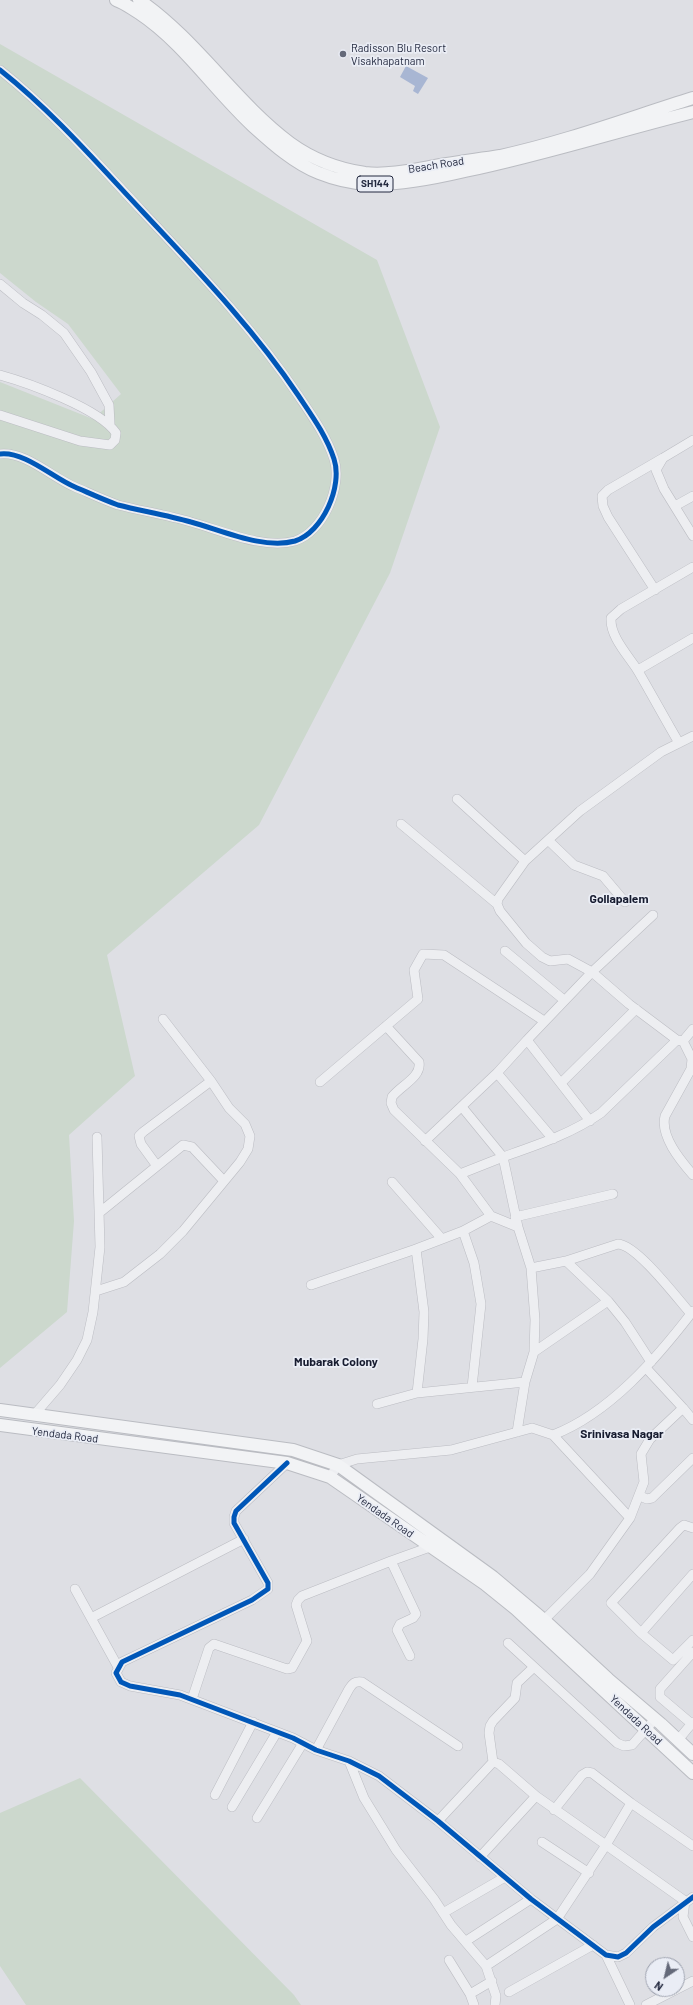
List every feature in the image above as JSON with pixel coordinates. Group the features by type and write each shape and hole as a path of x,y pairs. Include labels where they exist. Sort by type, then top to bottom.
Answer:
{"main road":[{"name":"SH144","path":"116,0 167,34 216,79 246,119 274,146 298,162 319,173 367,184 424,179 523,159 693,112"},
{"name":"Beach Road","path":"139,0 157,12 185,37 216,79 300,150 316,159 336,167 366,173 419,169 500,156 570,137 693,98"},
{"name":"Yendada Road","path":"0,1410 293,1450 338,1465 493,1577 646,1729 693,1773"},
{"name":"Yendada Road","path":"0,1425 287,1463 330,1477 485,1584 540,1624 608,1679 693,1754"}],"street":[{"path":"0,70 57,120 106,171 250,329 276,362 325,435 335,462 337,473 335,486 326,513 318,524 306,535 295,540 265,542 189,521 116,504 72,486 35,464 8,453 0,454"},
{"path":"0,284 23,304 42,315 64,333 91,372 109,405 110,424"},
{"path":"0,375 16,379 76,404 110,424 116,433 114,440 110,445 80,441 0,415"},
{"path":"655,590 608,517 603,506 602,496 608,490 693,440"},
{"path":"663,458 656,470 657,476 693,536"},
{"path":"675,506 693,496"},
{"path":"679,743 638,670 610,625 611,618 621,609 693,567"},
{"path":"638,670 693,638"},
{"path":"497,904 498,899 525,861 580,811 661,752 693,736"},
{"path":"457,799 525,861"},
{"path":"401,824 497,904 500,912 526,944 542,957 550,961 568,960 592,972 636,1009 680,1040 692,1060 692,1070 665,1116 663,1123 669,1140 692,1171"},
{"path":"548,840 574,866 603,876 625,902"},
{"path":"425,1141 497,1073 544,1021 592,972 653,915"},
{"path":"505,951 564,1000"},
{"path":"320,1082 418,999 414,970 423,954 444,955 544,1021"},
{"path":"562,1082 636,1009"},
{"path":"96,1291 124,1282 160,1254 183,1231 248,1149 250,1136 245,1124 229,1108 211,1081 162,1019"},
{"path":"386,1026 419,1062 420,1068 416,1074 396,1091 392,1097 391,1103 394,1110 460,1174 491,1216 518,1227"},
{"path":"460,1174 579,1128 601,1113 693,1028"},
{"path":"528,1040 562,1082 590,1121"},
{"path":"497,1073 553,1139"},
{"path":"157,1166 141,1144 140,1136 143,1132 211,1081"},
{"path":"462,1106 503,1157 515,1217 532,1268 535,1320 534,1352 525,1382 517,1432"},
{"path":"34,1414 60,1385 77,1360 86,1340 93,1312 100,1247 97,1137"},
{"path":"99,1213 183,1145 192,1147 224,1181"},
{"path":"392,1182 442,1239"},
{"path":"515,1217 613,1194"},
{"path":"311,1285 416,1249 463,1231 491,1216"},
{"path":"463,1231 474,1263 481,1304 472,1387"},
{"path":"532,1268 566,1261 618,1244 623,1244 628,1246 654,1271 692,1313 649,1365 597,1410 553,1435"},
{"path":"416,1249 424,1312 418,1393"},
{"path":"566,1261 608,1301 625,1322 649,1365 693,1420"},
{"path":"534,1352 608,1301"},
{"path":"377,1404 418,1393 525,1382"},
{"path":"540,1624 590,1574 630,1518 640,1496 644,1482 641,1454 645,1446 683,1408"},
{"path":"330,1477 338,1465 357,1459 451,1450 532,1428 553,1435 630,1518"},
{"path":"640,1496 647,1499 652,1498 693,1458"},
{"path":"287,1463 236,1511 234,1517 234,1522 268,1582 268,1589 263,1594 122,1662 116,1673 121,1682 192,1699 253,1722 316,1750 349,1761 379,1776 438,1821 531,1899 606,1955 630,2005"},
{"path":"693,1528 684,1525 680,1528 611,1603 641,1633 673,1660 693,1640"},
{"path":"91,1618 244,1539"},
{"path":"192,1699 210,1648 214,1644 287,1669 292,1668 307,1641 296,1605 302,1596 430,1547"},
{"path":"391,1561 416,1614 413,1618 400,1624 398,1630 410,1656"},
{"path":"641,1633 693,1574"},
{"path":"75,1589 118,1667"},
{"path":"508,1643 617,1743 624,1746 632,1745 655,1719"},
{"path":"678,1740 693,1723 660,1696 659,1692 693,1652"},
{"path":"438,1821 493,1762 490,1726 515,1698 517,1683 534,1667"},
{"path":"316,1750 349,1689 357,1682 362,1682 458,1746"},
{"path":"215,1795 253,1722"},
{"path":"232,1807 277,1732"},
{"path":"257,1818 303,1743"},
{"path":"349,1761 364,1798 396,1850 443,1913 486,1966 496,1996 495,2005"},
{"path":"493,1762 499,1764 554,1810 689,1899"},
{"path":"554,1810 582,1775 587,1772 592,1773 693,1846"},
{"path":"480,1857 536,1796"},
{"path":"486,1966 557,1919 589,1873 632,1803"},
{"path":"542,1842 589,1873"},
{"path":"443,1913 505,1877"},
{"path":"466,1941 531,1899"},
{"path":"689,1899 683,1917 693,1937"},
{"path":"606,1955 618,1956 626,1953 653,1927 689,1899"},
{"path":"509,1992 593,1945"},
{"path":"448,1960 470,1994 474,2005"},
{"path":"470,1994 492,1981"},
{"path":"646,2005 693,1981"}],"shaded area":[{"path":"0,44 377,260 440,427 390,573 259,825 107,955 135,1076 69,1135 74,1221 67,1312 0,1368 0,382 93,419 121,394 68,324 36,302 0,273"},
{"path":"80,1778 294,1995 301,2005 26,2005 0,1966 0,1813"}],"water":[{"path":"406,66 428,78 418,94 413,91 415,86 400,77"}],"cycle path":[{"path":"0,70 38,103 74,138 224,300 262,346 298,395 327,442 334,459 336,482 328,507 314,528 305,536 295,541 270,543 243,538 203,525 118,505 66,483 29,461 9,454 0,454"},
{"path":"287,1463 236,1511 234,1517 234,1523 268,1583 268,1589 252,1600 122,1662 116,1673 121,1682 130,1686 180,1695 293,1738 316,1750 349,1761 379,1776 438,1821 531,1899 606,1955 618,1957 626,1953 653,1927 693,1897"}],"place":[{"name":"Radisson Blu Resort Visakhapatnam","path":"343,54"}],"district":[{"name":"Gollapalem","path":"619,899"},
{"name":"Mubarak Colony","path":"336,1362"},
{"name":"Srinivasa Nagar","path":"622,1434"}]}
